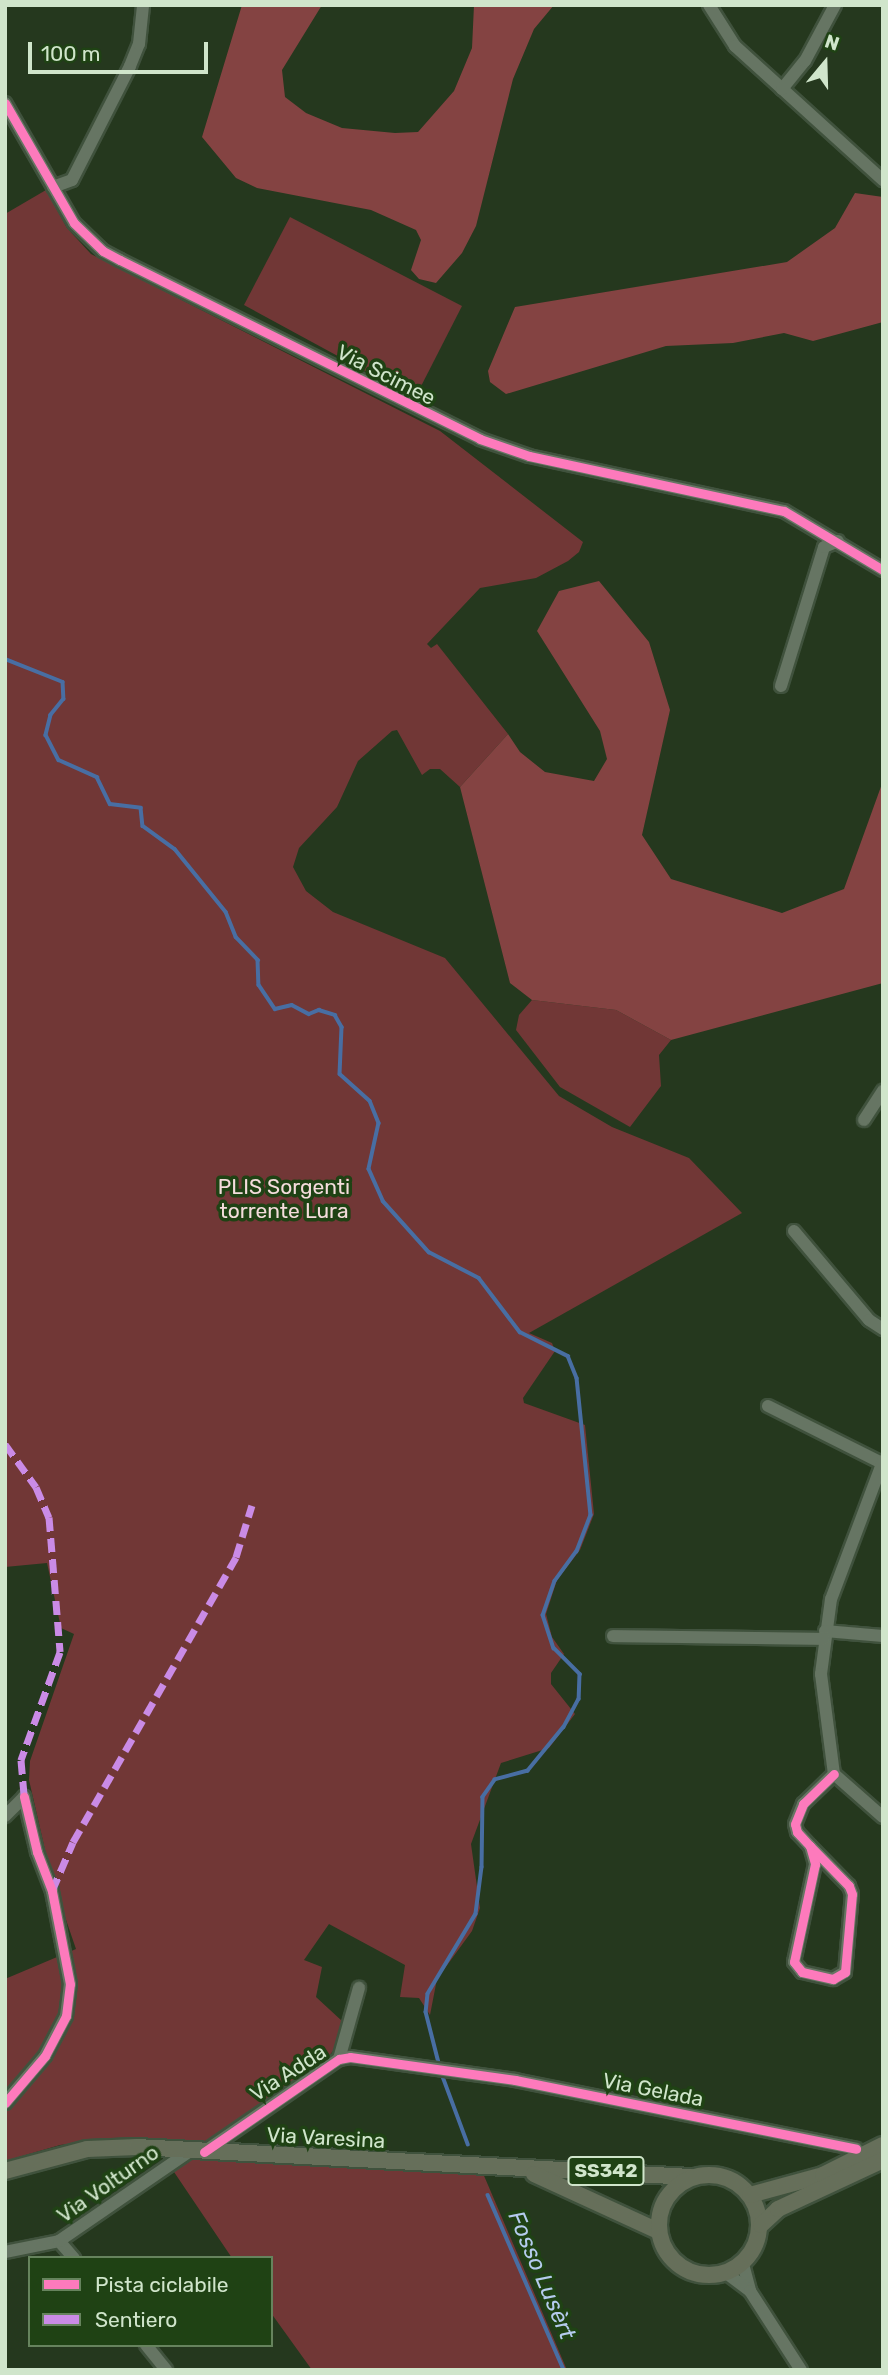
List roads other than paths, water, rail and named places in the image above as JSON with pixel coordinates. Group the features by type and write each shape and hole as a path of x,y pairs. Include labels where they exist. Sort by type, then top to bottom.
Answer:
{"main road":[{"path":"658,2231 676,2264 695,2273 726,2273 743,2264 757,2243 761,2225 750,2195 823,2175 883,2145"},
{"name":"Via Varesina","path":"5,2171 87,2149 197,2151 691,2177"},
{"path":"761,2225 778,2209 883,2160"},
{"name":"Via Varesina","path":"522,2169 658,2231"},
{"name":"SS342","path":"658,2231 659,2213 670,2191 691,2177 722,2176 736,2181 750,2195"}],"street":[{"path":"53,187 72,180 125,78 139,44 142,5"},
{"path":"709,5 735,46 883,180"},
{"path":"782,89 805,61 835,5"},
{"name":"Via Scimee","path":"5,103 74,223 103,251 454,428 529,456 784,511 883,570"},
{"path":"781,687 824,547 838,541"},
{"path":"864,1120 883,1091"},
{"path":"794,1231 869,1320 883,1329"},
{"path":"768,1406 882,1462 839,1576 824,1635 823,1701 834,1774 883,1817"},
{"path":"613,1636 883,1636"},
{"path":"810,1846 815,1864 794,1962 802,1972 833,1979 845,1972 852,1894 810,1846 797,1832 797,1815 834,1774"},
{"path":"5,1816 24,1797 37,1852 52,1891 71,1984 66,2016 45,2056 5,2103"},
{"name":"Via Adda","path":"339,2059 359,1988"},
{"name":"Via Adda","path":"197,2151 339,2059 443,2069"},
{"name":"Via Gelada","path":"443,2069 856,2149"},
{"name":"Via Volturno","path":"5,2252 59,2241 197,2151"},
{"path":"59,2241 72,2256"},
{"path":"743,2264 750,2291 801,2370"},
{"path":"726,2273 750,2291"},
{"path":"148,2347 166,2370"}],"waterway":[{"name":"Fosso Lusèrt","path":"5,659 63,682 64,699 51,715 46,735 59,760 97,777 110,804 141,808 143,826 175,849 226,912 236,937 258,960 259,985 275,1009 292,1005 309,1014 319,1010 335,1015 342,1027 340,1074 370,1101 379,1123 369,1169 383,1201 429,1252 479,1278 520,1332 568,1356 577,1378 591,1515 577,1551 555,1581 543,1615 554,1648 580,1674 579,1699 564,1727 528,1771 495,1780 483,1797 482,1867 476,1914 428,1994 426,2012 440,2067"},
{"name":"Fosso Lusèrt","path":"442,2074 468,2144"},
{"name":"Fosso Lusèrt","path":"488,2195 564,2370"}],"park label":[{"name":"PLIS Sorgenti torrente Lura","path":"284,1199"}]}
